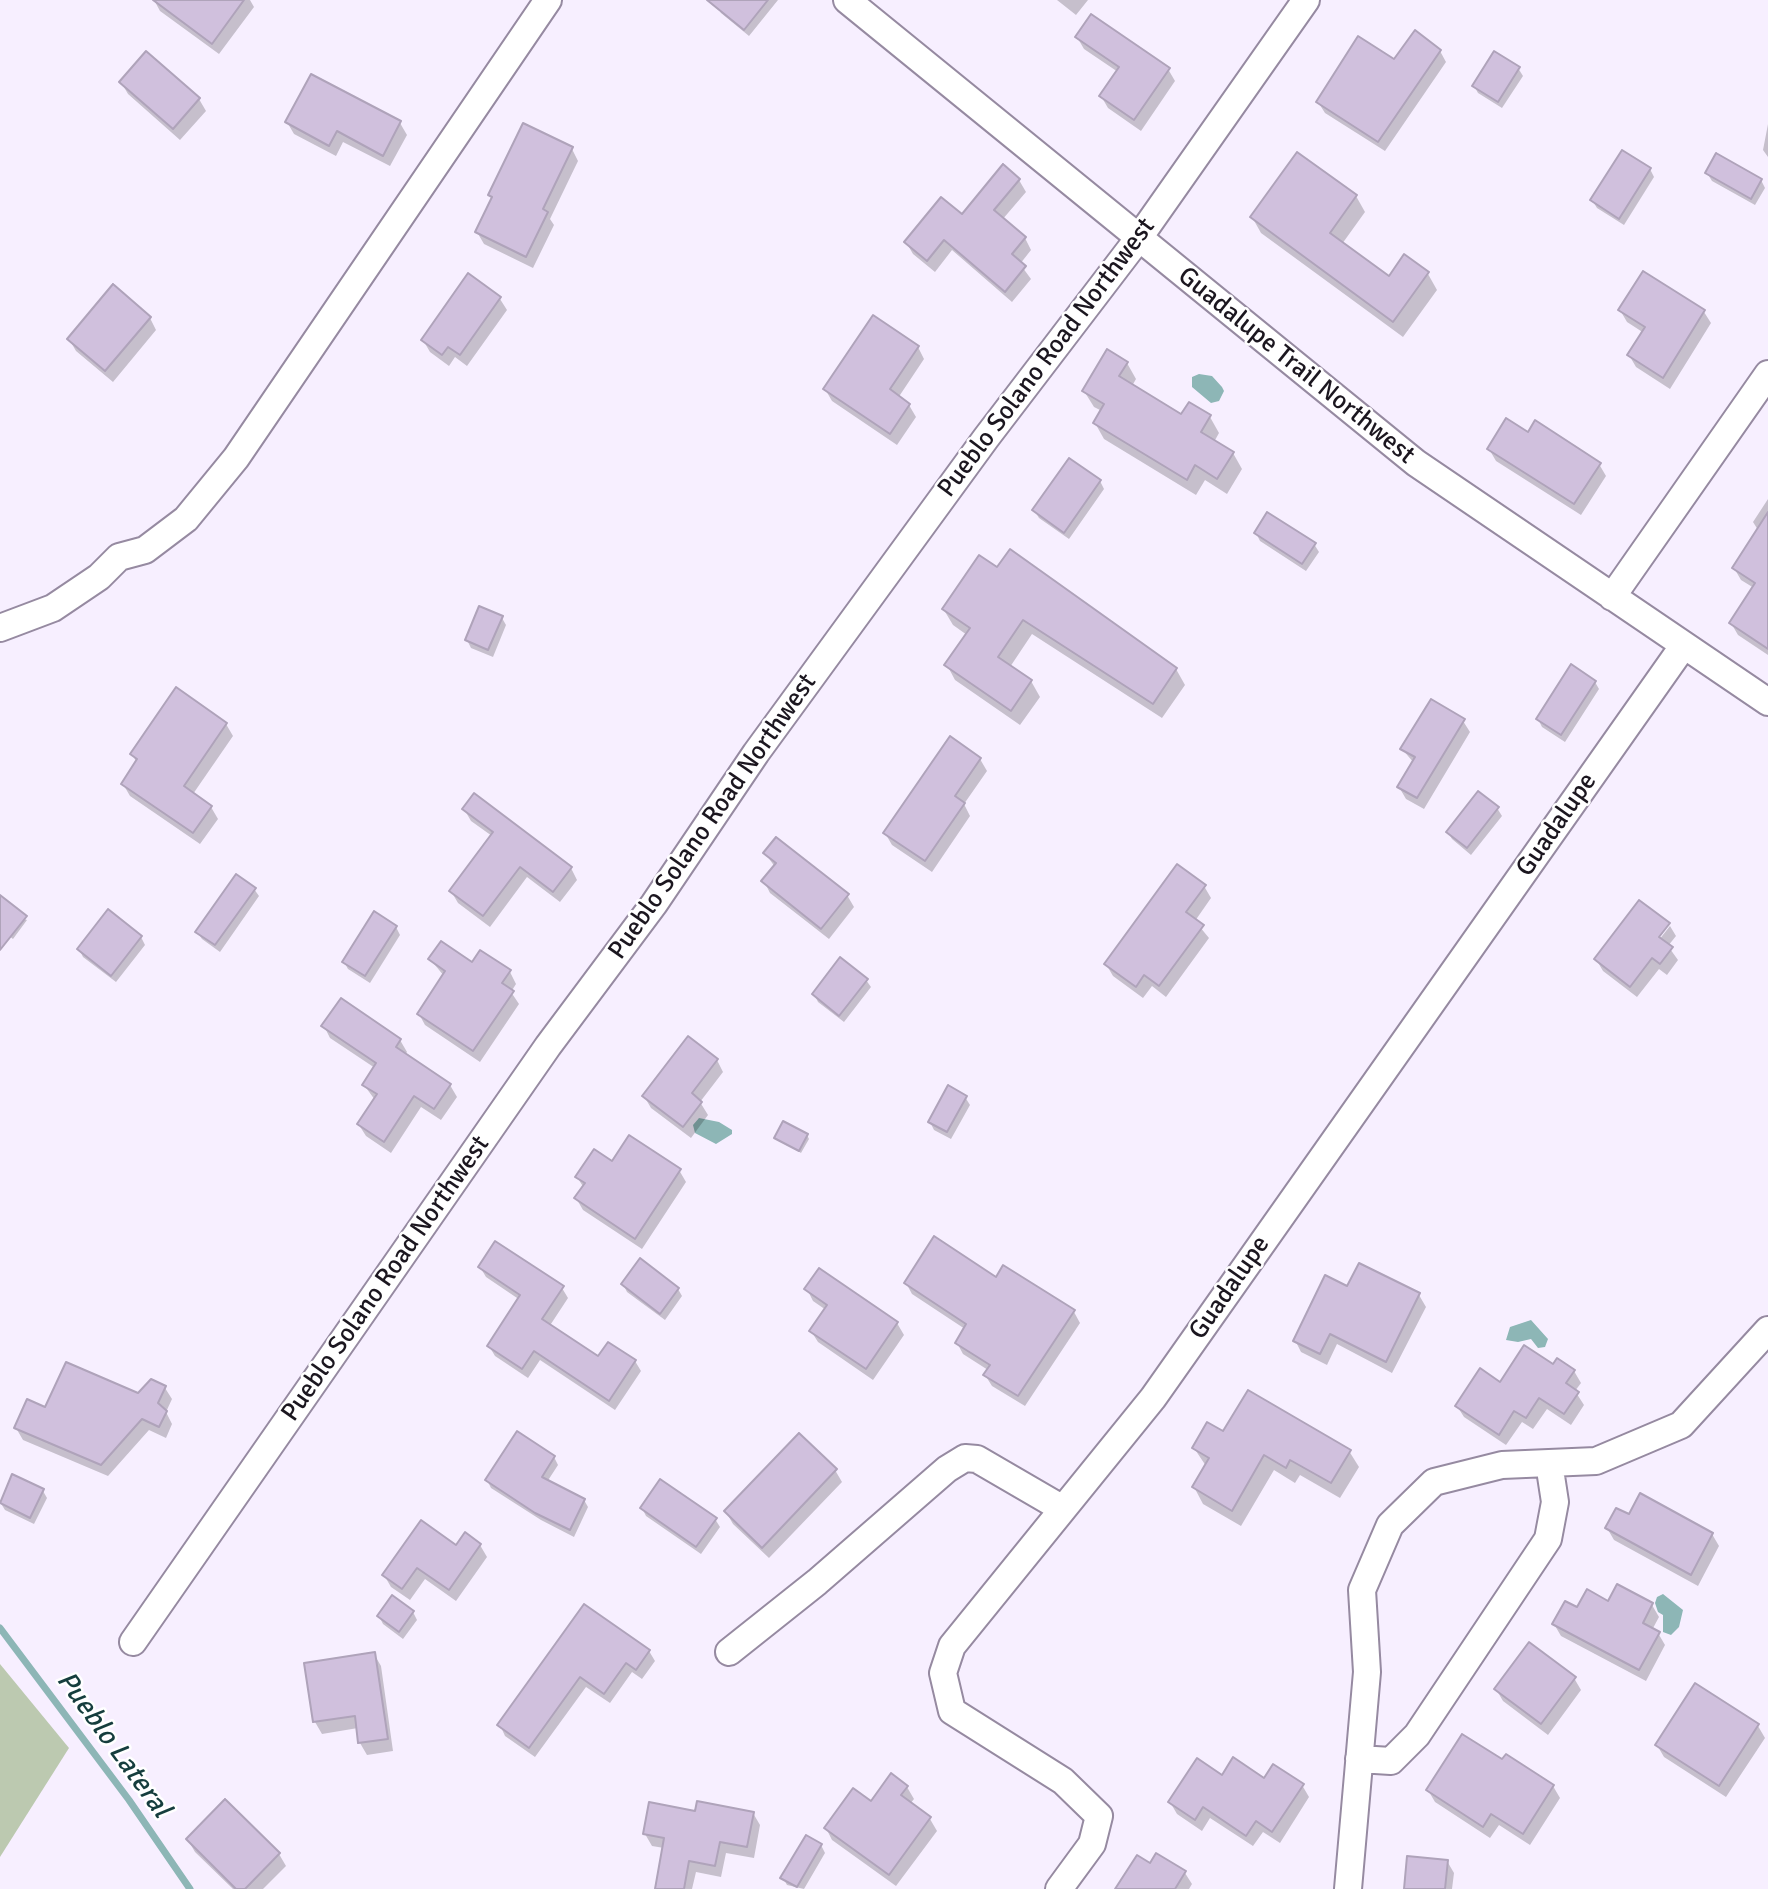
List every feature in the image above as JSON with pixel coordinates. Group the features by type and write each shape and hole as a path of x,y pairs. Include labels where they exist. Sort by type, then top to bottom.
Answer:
{"street":[{"path":"0,628 53,608 99,576 119,557 145,550 186,519 236,458 548,0"},
{"name":"Pueblo Solano Road Northwest","path":"133,1642 548,1046 654,904 756,753 986,438 1138,239 1306,0"},
{"name":"Guadalupe Trail Northwest","path":"863,5 1138,239 1416,463 1768,702"},
{"path":"1612,597 1768,374"},
{"name":"Guadalupe","path":"1059,1889 1092,1844 1099,1816 1063,1781 952,1711 943,1673 952,1646 1153,1398 1684,645"},
{"path":"1348,1889 1367,1672 1362,1590 1390,1525 1434,1482 1502,1465 1596,1461 1681,1424 1768,1330"},
{"path":"729,1652 817,1581 947,1469 965,1458 977,1459 1063,1509"},
{"path":"1359,1759 1391,1761 1417,1735 1548,1539 1555,1502 1549,1463"}],"shaded area":[{"path":"1199,374 1212,376 1222,387 1224,391 1219,401 1211,403 1192,387 1192,377"},
{"path":"699,1118 719,1122 732,1130 732,1134 716,1144 695,1133 693,1125"},
{"path":"1531,1320 1548,1339 1545,1347 1538,1348 1531,1339 1518,1342 1506,1340 1510,1327"},
{"path":"1663,1594 1683,1610 1679,1627 1671,1635 1663,1632 1663,1615 1658,1612 1655,1603 1657,1597"},
{"path":"0,1664 69,1748 0,1857"}],"building":[{"path":"153,0 244,0 212,44"},
{"path":"707,0 768,0 744,30"},
{"path":"1091,14 1170,68 1134,120 1099,96 1119,67 1075,37"},
{"path":"1415,30 1441,50 1378,142 1316,102 1358,36 1394,59"},
{"path":"146,51 200,98 173,129 119,82"},
{"path":"1494,51 1520,67 1498,102 1472,86"},
{"path":"311,74 401,121 383,156 337,131 329,146 285,122"},
{"path":"523,123 573,147 543,209 548,212 526,257 475,232 492,197 488,195"},
{"path":"1622,150 1651,168 1619,219 1590,200"},
{"path":"1297,152 1357,195 1330,233 1389,276 1404,254 1429,272 1393,322 1250,217"},
{"path":"1716,153 1762,179 1751,199 1705,173"},
{"path":"1003,164 1020,179 994,210 1026,237 1012,254 1026,266 1005,292 944,240 927,261 904,242 941,197 962,214"},
{"path":"1643,271 1705,310 1663,378 1627,355 1645,327 1618,310"},
{"path":"468,273 501,297 460,355 448,347 442,355 421,340"},
{"path":"113,284 151,317 105,371 67,339"},
{"path":"873,315 919,346 890,389 910,404 890,434 823,389"},
{"path":"1107,349 1128,362 1119,376 1181,414 1189,402 1211,415 1201,432 1234,452 1217,479 1195,465 1187,480 1093,423 1104,404 1082,391"},
{"path":"1506,418 1528,432 1535,420 1601,463 1574,504 1487,449"},
{"path":"1069,458 1101,480 1064,533 1032,510"},
{"path":"1267,512 1316,543 1302,564 1254,533"},
{"path":"1768,512 1768,649 1729,623 1755,583 1732,568"},
{"path":"1010,549 1177,668 1153,704 1023,620 998,657 1032,680 1011,711 944,665 970,628 942,609 979,555 997,567"},
{"path":"479,606 503,616 488,650 465,640"},
{"path":"1571,664 1596,681 1561,735 1536,719"},
{"path":"176,687 227,723 184,786 212,806 193,833 121,784 137,759 130,754"},
{"path":"1431,699 1465,719 1417,798 1397,787 1415,757 1400,749"},
{"path":"950,736 981,758 955,796 965,803 925,861 883,833"},
{"path":"1478,791 1499,807 1467,848 1446,832"},
{"path":"474,793 572,867 553,892 520,867 483,916 449,891 493,832 462,809"},
{"path":"776,837 849,894 821,929 761,881 776,863 763,853"},
{"path":"1177,864 1206,885 1186,912 1204,925 1159,986 1144,975 1136,987 1104,964"},
{"path":"236,874 256,888 215,945 195,932"},
{"path":"0,895 27,916 0,950"},
{"path":"1639,900 1670,923 1659,937 1673,947 1660,964 1652,958 1630,987 1594,959"},
{"path":"108,909 142,936 111,976 77,949"},
{"path":"374,911 397,926 365,976 342,962"},
{"path":"441,941 472,962 480,950 511,970 502,983 514,991 473,1051 417,1014 445,971 428,959"},
{"path":"840,957 868,979 839,1016 812,994"},
{"path":"341,998 401,1039 396,1047 451,1084 434,1109 414,1096 384,1142 357,1124 377,1094 362,1085 376,1063 321,1026"},
{"path":"688,1036 718,1059 692,1093 702,1102 683,1127 642,1096"},
{"path":"948,1085 967,1096 947,1132 928,1122"},
{"path":"783,1121 808,1134 799,1151 774,1138"},
{"path":"629,1135 681,1169 635,1239 574,1198 585,1183 575,1177 594,1149 612,1161"},
{"path":"934,1236 996,1277 1003,1265 1075,1310 1018,1396 983,1375 990,1365 955,1343 966,1324 904,1283"},
{"path":"495,1241 564,1286 542,1319 598,1356 608,1342 636,1360 609,1401 534,1351 522,1369 487,1346 520,1295 478,1267"},
{"path":"640,1258 679,1288 660,1314 621,1284"},
{"path":"1359,1263 1420,1293 1386,1362 1330,1334 1320,1354 1293,1341 1325,1275 1347,1286"},
{"path":"819,1268 898,1322 866,1369 809,1331 827,1305 804,1289"},
{"path":"1524,1345 1553,1364 1557,1358 1575,1370 1566,1383 1579,1392 1564,1414 1539,1398 1526,1418 1514,1411 1499,1435 1455,1406 1480,1368 1500,1382"},
{"path":"66,1362 138,1393 151,1379 166,1386 158,1403 167,1411 159,1427 142,1419 101,1465 14,1428 27,1399 45,1407"},
{"path":"1248,1390 1351,1450 1331,1483 1290,1460 1286,1468 1264,1455 1232,1511 1192,1487 1209,1458 1192,1448 1207,1422 1223,1431"},
{"path":"517,1431 555,1456 542,1477 585,1499 570,1530 535,1513 485,1480"},
{"path":"799,1433 837,1469 762,1548 724,1511"},
{"path":"12,1474 44,1489 30,1518 0,1503"},
{"path":"660,1479 717,1518 696,1547 640,1508"},
{"path":"1640,1493 1713,1533 1691,1575 1605,1528 1616,1508 1629,1514"},
{"path":"421,1520 456,1545 465,1532 481,1544 449,1590 417,1568 402,1589 382,1575"},
{"path":"1617,1584 1653,1603 1643,1623 1660,1632 1639,1670 1552,1624 1565,1601 1577,1607 1587,1589 1608,1601"},
{"path":"392,1595 414,1611 399,1632 377,1616"},
{"path":"584,1604 650,1650 636,1670 626,1663 604,1694 580,1677 529,1748 497,1725"},
{"path":"1529,1642 1576,1677 1541,1724 1494,1689"},
{"path":"375,1652 388,1739 358,1743 355,1716 313,1722 304,1663"},
{"path":"1695,1683 1759,1724 1719,1786 1655,1745"},
{"path":"1462,1734 1502,1759 1506,1754 1554,1785 1523,1834 1491,1814 1483,1827 1426,1790"},
{"path":"1233,1757 1264,1778 1273,1764 1304,1784 1272,1832 1256,1821 1246,1836 1203,1807 1195,1820 1168,1802 1197,1758 1222,1775"},
{"path":"891,1773 908,1786 901,1795 931,1817 889,1875 824,1828 853,1788 871,1801"},
{"path":"225,1799 280,1853 245,1889 236,1889 186,1839"},
{"path":"697,1801 754,1812 747,1847 720,1842 715,1866 689,1861 684,1889 655,1889 664,1838 643,1834 649,1802 695,1811"},
{"path":"806,1835 822,1844 797,1887 780,1878"},
{"path":"1156,1853 1186,1871 1175,1889 1115,1889 1137,1855 1150,1863"},
{"path":"1407,1856 1448,1860 1445,1889 1404,1889"}],"waterway":[{"name":"Pueblo Lateral","path":"0,1628 129,1800 190,1889"}]}
